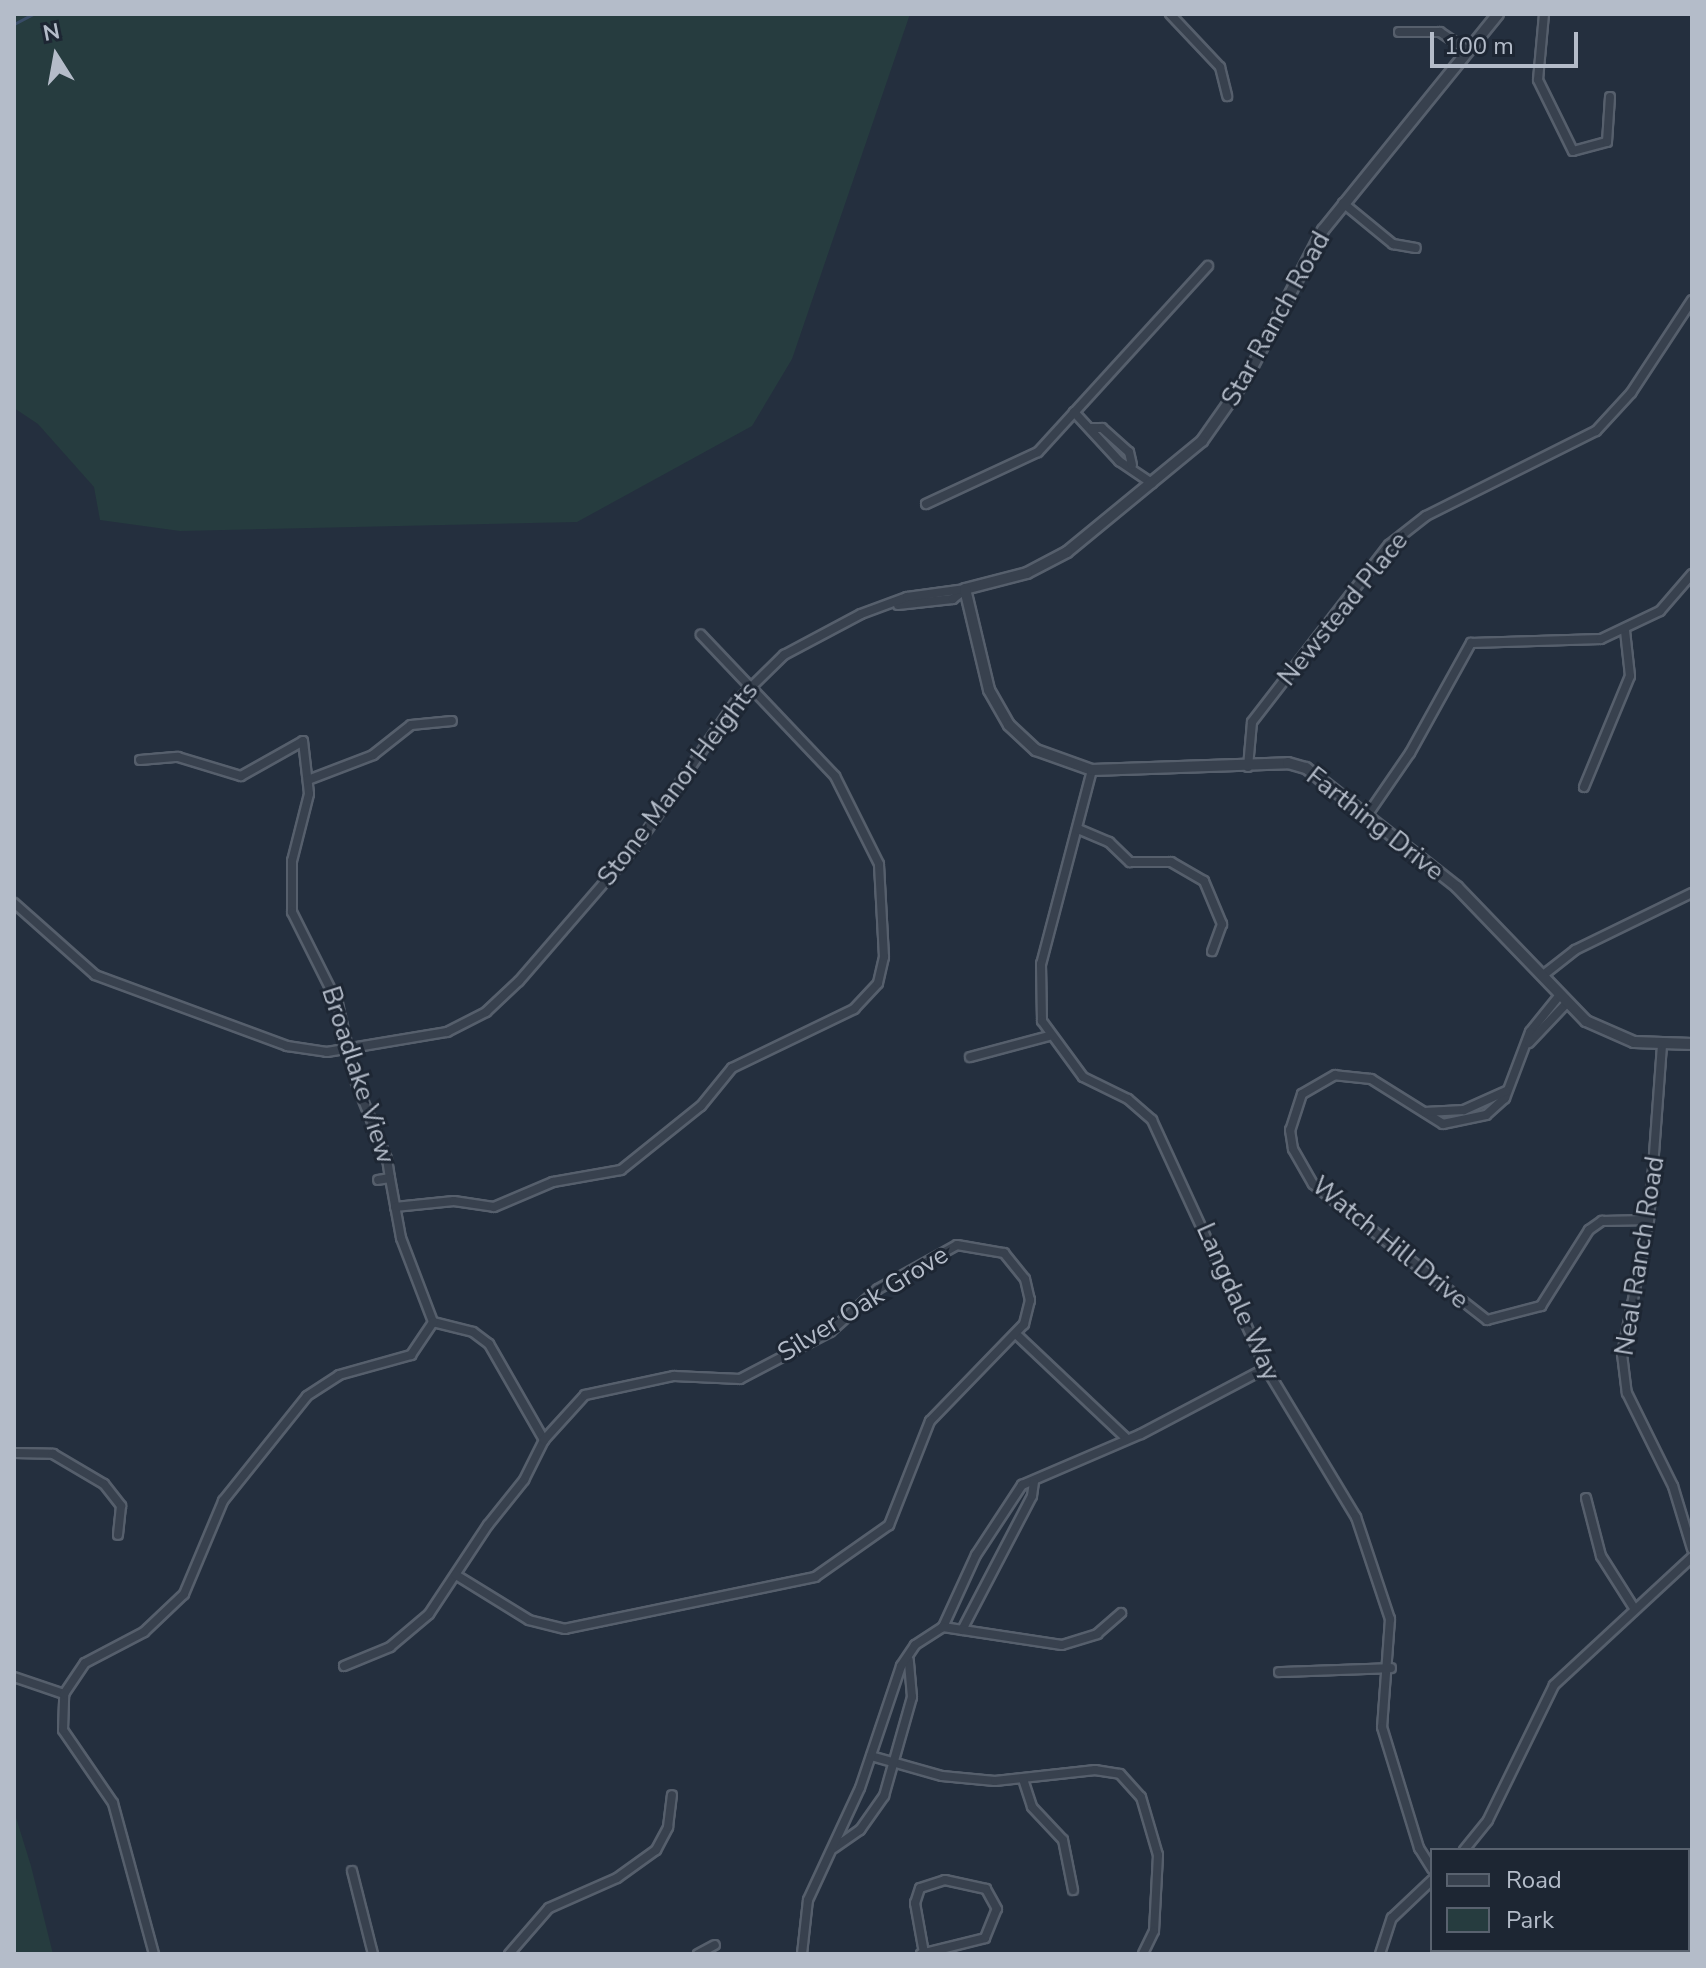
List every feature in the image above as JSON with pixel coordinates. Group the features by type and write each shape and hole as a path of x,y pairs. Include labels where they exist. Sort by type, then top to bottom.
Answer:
{"street":[{"path":"1170,14 1220,67 1227,96"},
{"name":"Star Ranch Road","path":"965,589 1045,565 1202,441 1236,398 1314,243 1343,203 1498,14"},
{"path":"1544,14 1538,80 1573,151 1607,142 1610,97"},
{"path":"1399,32 1428,29 1468,51"},
{"path":"1343,203 1393,244 1416,248"},
{"path":"926,504 1030,458 1208,266"},
{"name":"Newstead Place","path":"1248,767 1252,722 1389,545 1426,516 1596,431 1631,393 1692,300"},
{"path":"1074,412 1092,428 1102,428 1129,452 1132,465 1152,483"},
{"path":"1368,814 1410,753 1471,643 1601,639 1625,631 1660,611 1692,574"},
{"name":"Farthing Drive","path":"965,589 996,707 1036,750 1092,770 1306,768 1457,887 1563,1000 1608,1033 1662,1045 1692,1044"},
{"name":"Stone Manor Heights","path":"14,903 83,967 115,986 287,1046 350,1050 447,1032 498,1002 637,845 749,687 820,632 897,605 965,589"},
{"path":"1584,787 1630,676 1625,631"},
{"path":"395,1207 454,1201 494,1207 553,1182 621,1170 701,1106 732,1068 854,1009 872,994 884,957 879,864 826,764 701,635"},
{"path":"308,780 373,755 411,725 452,721"},
{"name":"Broadlake View","path":"140,760 178,757 231,777 252,774 303,741 308,780 292,861 292,912 333,989 390,1178 378,1180"},
{"name":"Langdale Way","path":"1092,770 1037,986 1049,1036 1083,1077 1128,1099 1152,1120 1266,1368 1315,1459 1356,1517 1390,1619 1391,1668 1382,1727 1419,1848 1430,1866"},
{"path":"1078,829 1109,842 1130,862 1171,862 1204,881 1222,924 1212,951"},
{"path":"1542,976 1575,950 1692,893"},
{"name":"Watch Hill Drive","path":"1563,1000 1530,1032 1529,1043 1494,1110 1470,1122 1443,1124 1371,1079 1335,1075 1302,1094 1290,1130 1293,1149 1313,1184 1487,1320 1541,1306 1589,1230 1602,1221 1649,1220"},
{"path":"970,1057 1049,1036"},
{"name":"Neal Ranch Road","path":"1662,1045 1649,1220 1624,1372 1635,1414 1673,1486 1692,1549"},
{"path":"1425,1112 1458,1112 1506,1091"},
{"path":"390,1178 395,1207 433,1322"},
{"name":"Silver Oak Grove","path":"344,1666 403,1639 456,1575 524,1480 544,1440 585,1395 605,1386 687,1375 729,1381 751,1374 841,1325 878,1289 957,1245 993,1248 1020,1271 1030,1300 1017,1335 930,1421 889,1525 805,1582 565,1629 529,1620 456,1575"},
{"path":"433,1322 473,1332 489,1344 544,1440"},
{"path":"154,1954 113,1803 63,1730 64,1694 85,1663 135,1638 175,1605 199,1567 223,1501 307,1396 339,1375 411,1355 433,1322"},
{"path":"1017,1335 1127,1439"},
{"path":"943,1627 966,1586 976,1555 1007,1503 1022,1485 1034,1482 1060,1464 1127,1439 1266,1368"},
{"path":"14,1453 53,1454 95,1477 121,1506 118,1535"},
{"path":"962,1630 983,1593 1034,1482"},
{"path":"1586,1498 1601,1556 1634,1608"},
{"path":"1466,1848 1488,1820 1554,1685 1692,1557"},
{"path":"966,1586 983,1593"},
{"path":"803,1954 808,1900 834,1848 871,1756 901,1666 909,1660 924,1636 943,1627 1062,1645 1097,1634 1121,1613"},
{"path":"834,1848 878,1808 912,1697 909,1660"},
{"path":"1279,1672 1391,1668"},
{"path":"14,1677 64,1694"},
{"path":"871,1756 942,1776 1023,1779 1107,1770 1120,1774 1141,1797 1160,1875 1154,1931 1143,1954"},
{"path":"1023,1779 1032,1807 1063,1840 1073,1890"},
{"path":"509,1954 549,1908 617,1878 656,1850 668,1827 672,1795"},
{"path":"352,1871 373,1954"},
{"path":"945,1880 986,1889 997,1909 985,1938 923,1953 915,1903 920,1888 945,1880"},
{"path":"1380,1954 1392,1918 1430,1882"},
{"path":"698,1954 715,1945"}],"green space":[{"path":"14,14 910,14 792,359 752,426 577,522 180,531 100,520 94,487 38,424 14,408"},
{"path":"14,1811 31,1866 53,1954 14,1954"}],"waterway":[{"path":"14,24 33,14"}]}
